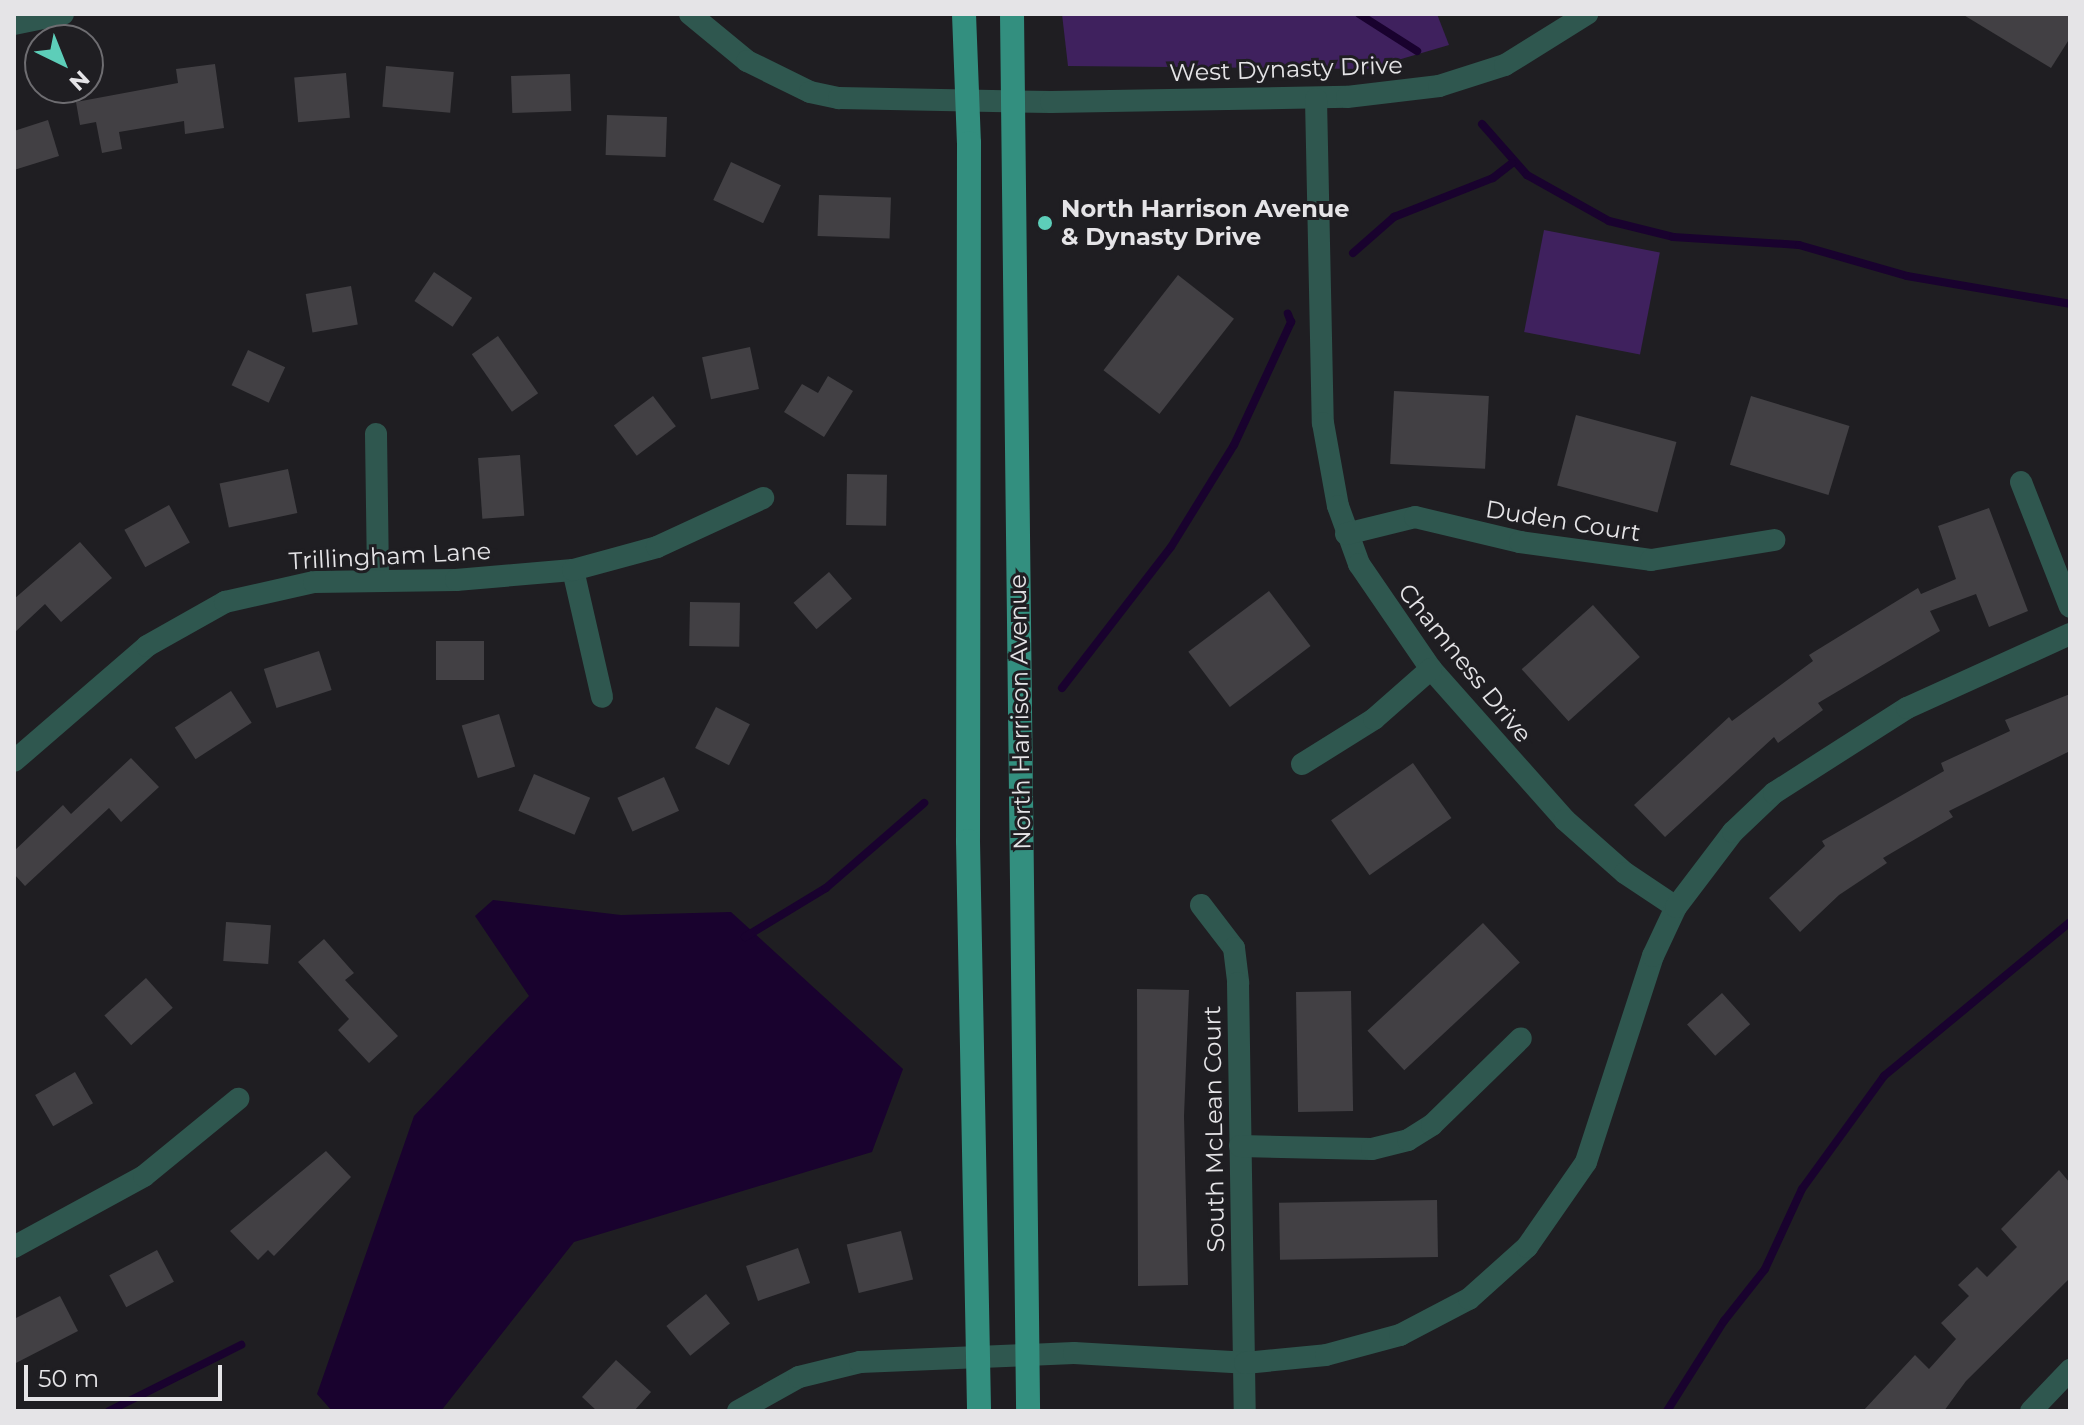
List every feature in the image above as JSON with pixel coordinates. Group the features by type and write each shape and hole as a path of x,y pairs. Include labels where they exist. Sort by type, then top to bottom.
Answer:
{"main road":[{"name":"North Harrison Avenue","path":"964,14 969,101 968,841 979,1411"},
{"name":"North Harrison Avenue","path":"1012,14 1028,1411"}],"street":[{"path":"14,24 63,14"},
{"name":"West Dynasty Drive","path":"690,14 716,22 747,61 810,92 839,98 969,101 1316,99 1398,92 1471,78 1531,52 1587,14"},
{"name":"Chamness Drive","path":"1316,99 1323,423 1346,534 1373,591 1431,669 1587,841 1676,907"},
{"path":"376,434 378,581"},
{"path":"2021,482 2070,607"},
{"name":"Trillingham Lane","path":"14,761 147,646 195,615 262,590 314,582 573,570 657,547 763,498"},
{"name":"Duden Court","path":"1346,534 1415,517 1520,542 1651,560 1774,540"},
{"path":"573,570 602,697"},
{"path":"738,1411 778,1386 831,1368 1074,1353 1245,1363 1326,1355 1400,1335 1469,1299 1527,1247 1586,1162 1653,956 1676,907 1733,832 1774,793 1824,758 1907,708 2070,634"},
{"path":"1302,764 1374,719 1431,669"},
{"name":"South McLean Court","path":"1201,905 1234,948 1245,1411"},
{"path":"1240,1146 1372,1149 1408,1140 1432,1125 1521,1038"},
{"path":"14,1247 144,1176 238,1099"},
{"path":"2031,1411 2070,1370"}],"shaded area":[{"path":"1062,14 1437,14 1449,45 1367,69 1068,66"},
{"path":"1544,230 1660,253 1640,355 1524,332"},
{"path":"493,900 621,915 731,912 903,1069 872,1152 574,1242 441,1411 332,1411 317,1394 414,1116 529,996 475,916"}],"building":[{"path":"1962,14 2070,14 2070,38 2051,68"},
{"path":"215,64 224,128 185,134 184,121 119,132 122,149 102,153 96,122 80,125 76,104 104,104 104,97 178,83 176,69"},
{"path":"386,66 454,72 450,113 382,107"},
{"path":"346,73 350,118 298,122 294,78"},
{"path":"570,74 571,111 512,113 511,76"},
{"path":"607,115 667,117 666,157 606,155"},
{"path":"48,120 59,156 14,170 14,131"},
{"path":"731,162 781,185 763,223 713,200"},
{"path":"819,195 891,198 890,238 818,236"},
{"path":"434,272 472,298 453,327 414,301"},
{"path":"1178,275 1234,319 1159,414 1104,370"},
{"path":"351,286 358,324 312,332 306,294"},
{"path":"498,336 538,393 512,412 472,354"},
{"path":"750,347 759,389 711,399 702,357"},
{"path":"248,350 285,367 269,403 232,385"},
{"path":"828,376 853,391 824,437 784,412 802,384 818,393"},
{"path":"1394,391 1489,396 1485,469 1390,464"},
{"path":"653,396 676,426 637,456 614,425"},
{"path":"1751,396 1849,426 1828,495 1730,465"},
{"path":"1576,415 1676,442 1658,512 1557,486"},
{"path":"520,455 524,516 482,519 478,458"},
{"path":"288,469 297,513 229,528 220,484"},
{"path":"847,474 887,475 886,526 846,525"},
{"path":"169,505 190,543 145,567 124,530"},
{"path":"1989,508 2028,611 1989,627 1976,594 1930,611 1940,631 1818,703 1823,710 1778,743 1774,737 1665,837 1634,805 1729,717 1732,721 1813,661 1809,655 1918,588 1921,594 1956,579 1938,526"},
{"path":"80,542 112,578 61,622 45,604 14,633 14,599"},
{"path":"829,572 852,598 816,629 794,603"},
{"path":"1269,591 1311,646 1230,707 1188,652"},
{"path":"690,602 740,603 739,647 689,646"},
{"path":"1593,605 1640,657 1568,721 1522,669"},
{"path":"436,641 484,641 484,680 436,680"},
{"path":"319,651 332,690 277,708 264,669"},
{"path":"231,691 252,723 196,759 175,727"},
{"path":"2070,694 2070,751 1949,811 1953,817 1883,858 1887,863 1839,895 1800,932 1769,898 1825,846 1822,841 1944,771 1941,763 2010,731 2005,720"},
{"path":"716,707 750,724 729,765 695,748"},
{"path":"499,714 515,767 478,778 462,725"},
{"path":"131,758 159,787 121,822 109,808 25,886 14,874 14,851 63,805 71,814"},
{"path":"1413,763 1451,818 1370,875 1331,820"},
{"path":"534,774 590,798 575,835 518,811"},
{"path":"664,777 679,811 632,832 617,798"},
{"path":"226,922 271,925 268,964 223,961"},
{"path":"1483,923 1520,962 1404,1070 1367,1031"},
{"path":"324,939 354,973 345,980 398,1036 369,1063 338,1030 349,1019 298,962"},
{"path":"146,978 173,1008 131,1045 104,1015"},
{"path":"1137,989 1189,990 1184,1116 1188,1285 1138,1286"},
{"path":"1351,991 1353,1111 1298,1112 1296,992"},
{"path":"1722,993 1750,1024 1715,1056 1687,1024"},
{"path":"75,1072 93,1103 53,1126 35,1095"},
{"path":"326,1151 351,1177 274,1256 268,1250 258,1260 230,1231"},
{"path":"2059,1170 2070,1183 2070,1278 1966,1381 1944,1411 1863,1411 1915,1355 1929,1369 1956,1339 1941,1323 1969,1296 1958,1285 1977,1267 1987,1277 2017,1247 2001,1229"},
{"path":"1437,1200 1438,1257 1280,1260 1279,1203"},
{"path":"901,1231 913,1280 859,1293 847,1245"},
{"path":"798,1248 810,1283 758,1301 746,1266"},
{"path":"157,1250 174,1282 126,1307 109,1275"},
{"path":"706,1294 730,1324 690,1356 666,1326"},
{"path":"60,1296 78,1331 14,1364 14,1319"},
{"path":"616,1360 651,1392 634,1411 597,1411 582,1397"}],"waterway":[{"path":"1359,14 1417,51"},
{"path":"1482,124 1527,175 1609,221 1673,237 1799,245 1907,276 2070,304"},
{"path":"1353,253 1394,217 1493,178 1512,163"},
{"path":"1062,688 1171,547 1234,445 1291,322 1288,314"},
{"path":"745,937 826,888 924,803"},
{"path":"1667,1411 1724,1321 1765,1269 1802,1189 1884,1076 2070,922"},
{"path":"109,1411 241,1345"}],"place":[{"name":"North Harrison Avenue & Dynasty Drive","path":"1045,223"}]}
